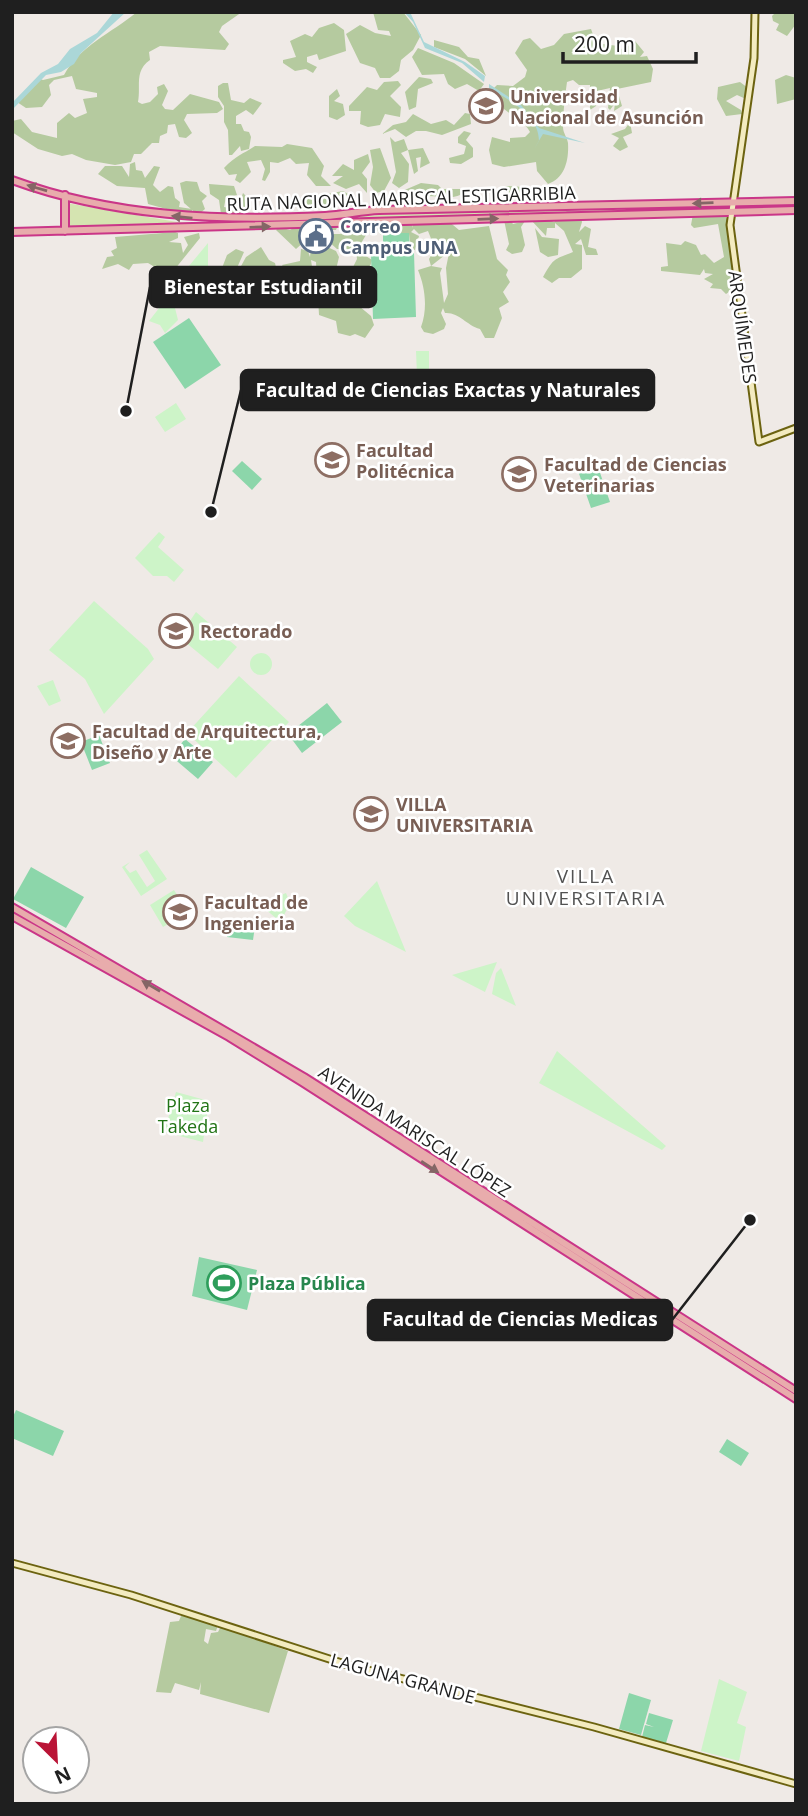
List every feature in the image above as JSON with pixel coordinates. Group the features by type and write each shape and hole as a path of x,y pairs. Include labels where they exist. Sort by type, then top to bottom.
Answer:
{"highway":[{"name":"RUTA NACIONAL MARISCAL ESTIGARRIBIA","path":"12,180 65,195 152,213 205,219 329,216 379,210 796,201"},
{"path":"65,195 65,231"},
{"name":"RUTA NACIONAL MARISCAL ESTIGARRIBIA","path":"12,232 796,210"},
{"name":"AVENIDA MARISCAL LÓPEZ","path":"12,907 304,1076 796,1391"},
{"path":"12,916 229,1037 796,1399"},
{"path":"591,1267 610,1282"}],"main road":[{"name":"ARQUÍMEDES","path":"755,12 754,58 730,212 735,272 759,442 796,428"},
{"name":"LAGUNA GRANDE","path":"12,1563 131,1595 348,1665 594,1727 796,1784"}],"green space":[{"path":"137,12 242,12 222,26 219,32 229,44 225,50 160,46 149,52 150,60 140,74 138,102 142,104 150,102 158,94 157,87 164,84 168,91 162,105 165,109 173,110 190,94 219,102 223,109 217,113 187,114 184,120 192,133 186,138 179,137 175,124 168,125 167,133 160,136 159,143 152,143 141,154 134,154 131,162 115,165 38,149 12,132 12,121 21,119 32,132 57,138 57,123 69,113 75,118 87,113 83,99 97,97 97,93 76,89 72,76 54,80 49,85 51,95 42,107 26,108 17,102 38,78 43,80 64,75 87,48"},
{"path":"373,12 403,12 421,35 413,50 401,60 399,71 390,78 380,78 375,68 360,63 346,34 360,25 375,33 391,36 389,31 378,30"},
{"path":"776,12 796,12 796,24 787,36 776,30 779,24 773,21 772,16"},
{"path":"334,23 344,30 346,51 319,60 317,54 307,57 307,62 317,67 313,73 306,69 295,71 283,63 283,60 296,57 290,41 305,34 312,37 319,28"},
{"path":"591,29 596,43 618,46 623,50 635,41 644,52 640,57 647,56 653,69 651,82 617,89 622,106 614,111 615,103 610,110 608,108 610,88 597,91 596,106 590,110 590,85 579,85 573,80 567,82 563,127 568,143 568,156 565,168 554,181 548,184 537,171 536,162 504,167 492,164 489,150 492,137 510,142 510,138 525,137 530,132 521,121 498,103 492,90 497,85 513,86 525,77 527,70 515,53 523,40 530,38 541,49 554,45 564,34"},
{"path":"434,40 459,47 468,57 479,59 486,76 465,59 434,47"},
{"path":"418,48 454,63 484,84 479,91 467,84 455,89 448,84 444,74 422,75 412,57"},
{"path":"786,75 796,78 796,99 777,104 775,80"},
{"path":"419,77 431,79 433,83 418,89 416,107 409,110 405,92"},
{"path":"398,81 401,85 390,96 401,107 400,117 385,114 380,125 368,127 360,124 361,111 349,111 349,106 367,87 377,90 384,82"},
{"path":"740,82 748,88 746,99 737,95 726,101 741,110 742,114 726,116 717,99 718,87"},
{"path":"228,83 231,100 244,103 250,98 262,103 253,115 246,110 236,116 236,124 241,124 251,137 249,149 241,151 240,146 232,155 229,155 224,106 218,97 218,86"},
{"path":"337,89 340,96 334,101 343,104 345,115 337,120 329,117 329,96"},
{"path":"465,113 470,114 471,124 442,135 416,131 406,137 395,129 382,134 393,125 406,122 413,114 431,124 446,120 454,125"},
{"path":"630,122 632,133 623,137 628,147 620,151 613,146 619,138 611,134 625,129"},
{"path":"464,131 471,133 466,140 473,148 473,157 461,164 450,163 449,158 464,154 466,146 458,143 458,137"},
{"path":"390,137 395,142 404,139 408,150 401,153 409,164 408,182 399,188 392,183 396,172"},
{"path":"287,144 312,148 324,166 321,176 331,186 316,186 307,175 309,163 296,164 290,158 278,163 270,162 270,172 265,181 262,180 265,169 261,160 247,162 251,172 240,183 235,180 237,174 229,175 224,168 255,146 282,147"},
{"path":"380,148 391,178 384,191 376,193 370,185 373,167 370,150"},
{"path":"423,148 430,163 420,168 421,157 416,158 418,171 414,174 408,150"},
{"path":"368,154 370,162 362,173 367,179 367,193 359,184 346,189 333,183 343,176 332,176 343,164 354,170 354,160"},
{"path":"135,162 136,170 142,171 145,178 154,166 160,167 153,185 160,192 168,186 173,187 175,198 180,202 179,207 192,209 192,213 181,213 148,204 145,188 117,186 98,174 105,166 122,166 129,177 130,164"},
{"path":"197,182 200,191 207,196 202,201 205,209 198,215 184,203 180,183"},
{"path":"421,183 438,185 442,189 465,191 452,197 426,196 406,202 398,201 400,192"},
{"path":"209,184 234,186 237,195 226,197 224,207 237,209 243,193 250,200 249,211 238,217 221,214 219,200 210,194"},
{"path":"507,186 524,187 529,197 494,201 492,196 497,189"},
{"path":"343,191 350,195 324,198 337,202 335,208 307,209 293,206 290,201"},
{"path":"66,203 177,222 202,223 425,213 723,208 66,229"},
{"path":"567,211 580,212 582,222 579,232 585,226 591,229 588,247 596,249 598,255 586,255 581,239 575,244 582,245 582,269 571,278 559,278 552,283 543,277 550,266 558,258 573,252 564,231 555,223 555,228 547,228 546,236 530,219 538,213 540,216 550,215 549,220 554,222"},
{"path":"724,213 730,236 736,287 726,294 721,289 710,288 713,284 704,279 713,274 705,273 704,269 700,275 661,271 661,267 668,266 666,243 681,245 685,241 696,245 701,255 705,254 714,263 724,257 718,224 694,228 691,225 693,214"},
{"path":"324,218 338,224 340,219 344,223 347,218 361,224 366,235 357,250 372,260 369,270 352,269 357,259 356,250 337,249 328,241 329,234 341,234 338,225 336,230 327,230 321,239 305,237 305,241 296,249 276,230 279,227 290,230 297,226 304,231 313,219"},
{"path":"447,220 459,230 489,226 497,259 508,270 506,275 510,282 503,292 509,302 499,308 502,318 494,338 485,338 480,329 445,313 443,308 441,313 446,324 444,329 433,334 424,332 421,327 425,298 418,270 431,266 442,268 440,273 444,303 448,294 446,268 449,253 443,241 432,241 428,231 419,234 414,229 411,232 419,236 415,250 411,249 409,234 381,235 376,229 380,221 411,223 413,228 412,223"},
{"path":"504,220 510,220 513,224 525,221 521,227 525,245 522,252 512,254 506,250 509,244"},
{"path":"535,228 542,237 559,239 558,255 548,257 540,252"},
{"path":"178,233 178,238 169,242 181,243 183,253 188,245 184,237 199,233 200,238 158,290 154,284 163,278 163,272 148,263 133,264 129,270 118,264 102,269 107,257 114,256 111,251 117,248 115,237"},
{"path":"383,233 409,233 410,251 383,251"},
{"path":"208,243 208,275 179,278"},
{"path":"321,244 336,251 339,257 335,274 343,281 339,289 339,304 345,303 343,294 351,291 356,293 363,283 370,286 369,295 359,306 371,316 374,325 365,338 355,334 350,336 338,333 336,321 319,315 316,262 311,260 314,280 309,286 284,285 290,277 282,265 300,261 301,249 308,251 310,257 311,247"},
{"path":"261,247 269,260 275,263 280,285 275,290 270,289 267,283 260,287 249,279 239,283 235,277 246,257"},
{"path":"236,249 244,252 233,277 227,280 222,268 227,255"},
{"path":"435,249 443,249 445,255 431,266 429,259"},
{"path":"414,253 416,317 373,319 371,254"},
{"path":"167,298 174,304 178,320 165,333 160,325 149,321"},
{"path":"189,318 221,365 185,389 153,342"},
{"path":"416,351 429,351 429,375 457,373 458,389 418,400"},
{"path":"176,403 186,419 165,432 155,417"},
{"path":"242,461 262,479 252,490 232,471"},
{"path":"596,461 610,502 591,508 577,468"},
{"path":"159,532 165,537 158,547 184,570 174,582 167,576 153,576 135,558"},
{"path":"94,601 148,649 154,659 104,714 85,679 49,650"},
{"path":"196,612 237,647 218,669 179,637"},
{"path":"261,653 271,660 272,664 265,674 261,675 251,668 250,664 257,654"},
{"path":"239,676 289,722 236,778 187,733"},
{"path":"53,680 61,701 49,706 37,686"},
{"path":"327,703 342,722 302,753 288,734"},
{"path":"99,735 110,763 92,770 81,742"},
{"path":"185,739 213,762 198,779 171,756"},
{"path":"147,850 167,879 141,896 122,867 130,862 125,867 130,873 136,870 147,887 155,881 139,855"},
{"path":"31,867 84,897 66,928 13,899"},
{"path":"377,881 406,952 355,926 344,916"},
{"path":"174,890 188,912 163,927 150,905"},
{"path":"286,893 290,903 283,917 277,919 264,908 272,899"},
{"path":"228,924 255,926 253,940 227,937"},
{"path":"497,962 485,992 452,975"},
{"path":"501,968 516,1006 492,994 496,973"},
{"path":"557,1051 666,1146 662,1150 539,1083"},
{"name":"Plaza Takeda","path":"176,1092 209,1101 203,1142 164,1132"},
{"name":"Plaza Pública","path":"199,1257 257,1270 247,1310 192,1296"},
{"path":"16,1410 64,1431 53,1456 12,1438 12,1419"},
{"path":"727,1439 749,1453 741,1466 719,1452"},
{"path":"188,1615 218,1625 216,1631 206,1629 204,1641 208,1644 211,1633 218,1632 221,1626 288,1651 269,1713 200,1694 201,1682 199,1690 175,1683 171,1693 156,1692 170,1622 179,1621 181,1616"},
{"path":"719,1679 747,1692 737,1723 746,1727 739,1761 701,1751"},
{"path":"629,1693 651,1700 641,1735 619,1729"},
{"path":"649,1713 673,1720 666,1743 642,1737 645,1725 654,1727 646,1724"}],"water":[{"path":"114,12 126,12 81,53 74,64 61,72 46,75 12,110 12,103 41,73 58,64 70,49 97,33"},
{"path":"404,12 410,12 424,42 465,62 485,76 484,82 462,63 425,48 413,22"},
{"path":"489,84 521,105 539,128 585,143 543,134 539,141 538,131 528,116 489,88"}],"place":[{"name":"Universidad Nacional de Asunción","path":"486,106"},
{"name":"Correo Campus UNA","path":"316,236"},
{"name":"Bienestar Estudiantil","path":"126,411"},
{"name":"Facultad Politécnica","path":"332,460"},
{"name":"Facultad de Ciencias Veterinarias","path":"519,474"},
{"name":"Facultad de Ciencias Exactas y Naturales","path":"211,512"},
{"name":"Rectorado","path":"176,631"},
{"name":"Facultad de Arquitectura, Diseño y Arte","path":"68,741"},
{"name":"VILLA UNIVERSITARIA","path":"371,814"},
{"name":"Facultad de Ingenieria","path":"180,912"},
{"name":"Facultad de Ciencias Medicas","path":"750,1220"},
{"name":"Plaza Pública","path":"224,1283"}],"district":[{"name":"VILLA UNIVERSITARIA","path":"586,887"}]}
